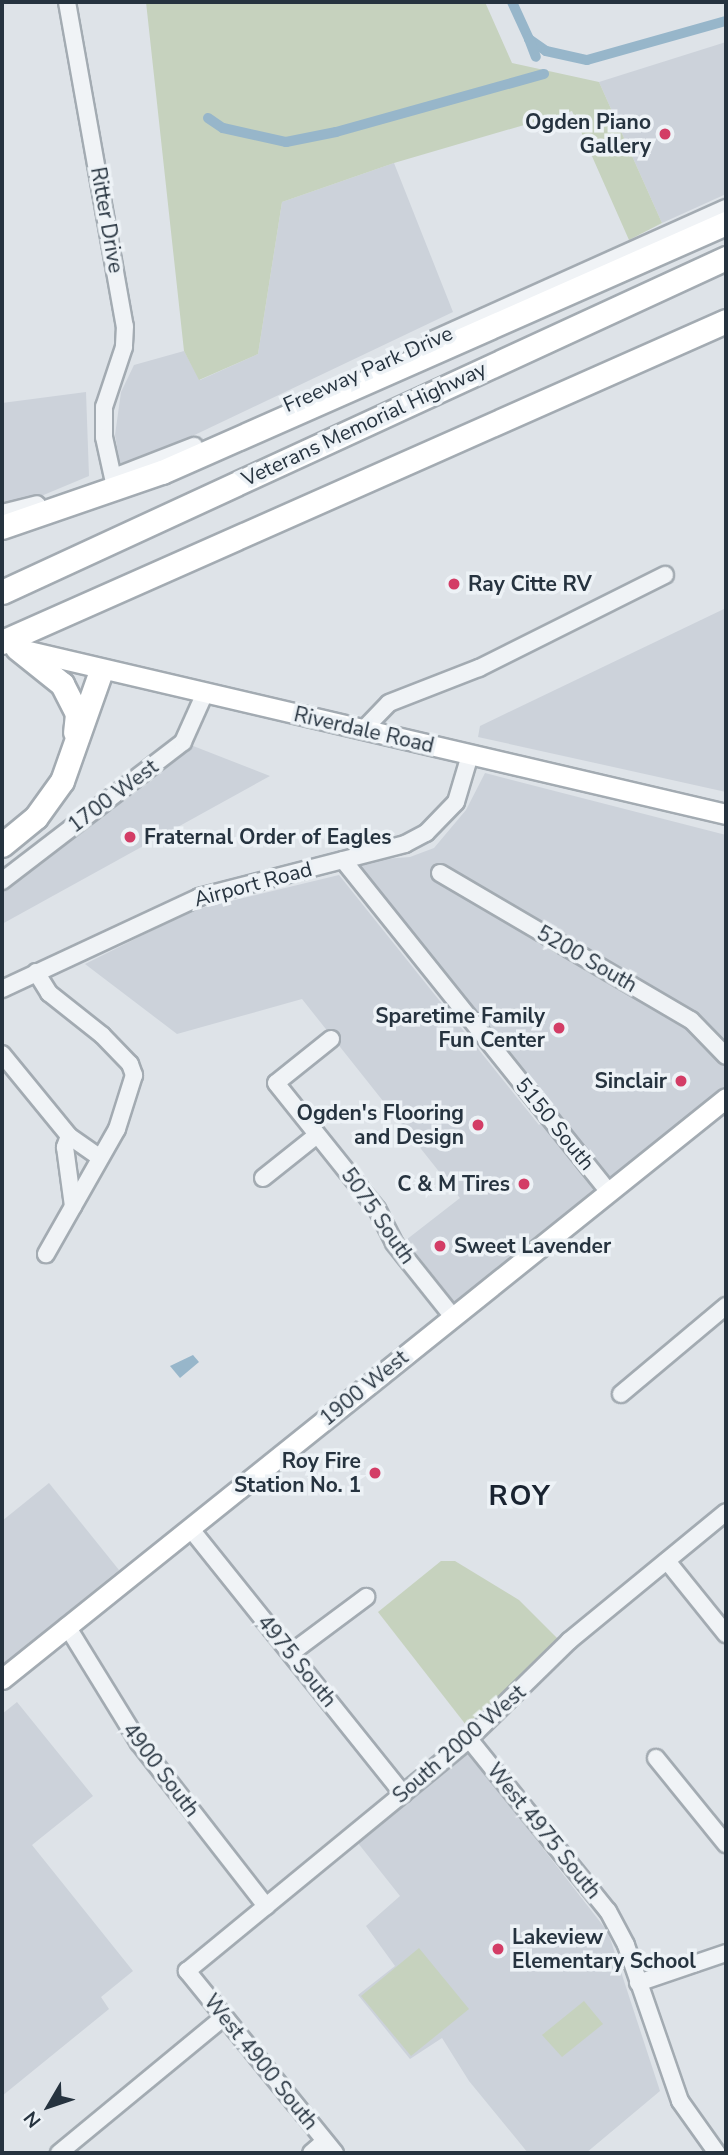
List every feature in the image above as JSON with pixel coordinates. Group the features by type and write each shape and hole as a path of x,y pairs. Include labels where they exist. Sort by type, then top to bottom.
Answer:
{"highway":[{"path":"2,527 162,472 726,223"},
{"path":"30,577 111,527 726,240"},
{"name":"Veterans Memorial Highway","path":"2,592 726,258"},
{"path":"7,645 726,321"},
{"path":"7,645 62,684 73,701 77,714 73,749"},
{"path":"2,845 21,832 49,802 73,749 101,671"}],"main road":[{"name":"Riverdale Road","path":"7,645 101,671 726,814"},
{"name":"1900 West","path":"2,1679 726,1098"}],"street":[{"name":"Ritter Drive","path":"67,2 125,326 124,347 104,407 104,437 113,478"},
{"name":"Freeway Park Drive","path":"2,513 113,478 260,417 726,208"},
{"path":"363,730 389,703 479,668 665,575"},
{"name":"1700 West","path":"2,881 183,742 204,695"},
{"name":"Airport Road","path":"2,989 198,897 405,844 426,833 456,802 470,755"},
{"name":"5150 South","path":"343,860 609,1192"},
{"name":"5200 South","path":"440,873 691,1020 726,1056"},
{"path":"36,972 49,993 102,1035 130,1064 134,1075 117,1129 46,1254"},
{"name":"5075 South","path":"331,1040 275,1083 453,1317"},
{"path":"2,1054 69,1136 100,1158"},
{"path":"263,1178 317,1135"},
{"path":"69,1136 65,1147 73,1206"},
{"path":"621,1394 726,1306"},
{"name":"South 2000 West","path":"187,1971 469,1739 569,1641 726,1512"},
{"name":"4975 South","path":"190,1528 403,1794"},
{"path":"667,1561 726,1634"},
{"path":"291,1653 366,1597"},
{"name":"4900 South","path":"67,1626 139,1742 266,1906"},
{"name":"West 4975 South","path":"469,1739 608,1911 638,1983 680,2101 717,2153"},
{"path":"656,1758 726,1844"},
{"path":"638,1983 726,1953"},
{"name":"West 4900 South","path":"187,1971 330,2147"},
{"path":"59,2153 224,2017"},
{"path":"311,2153 330,2147"}],"shaded area":[{"path":"726,42 726,194 662,223 599,82"},
{"path":"394,163 453,312 121,470 115,435 121,392 134,365 184,351 200,380 258,354 282,202"},
{"path":"86,392 89,476 22,504 2,506 2,403"},
{"path":"726,608 726,792 478,737 480,726"},
{"path":"183,742 270,776 2,924 2,881"},
{"path":"485,773 726,835 726,1086 455,1304 406,1240 460,1198 302,999 177,1034 85,964 193,910 339,875 539,1125 556,1111 361,875 359,861 410,857 434,848 466,810"},
{"path":"49,1483 119,1570 2,1665 2,1521"},
{"path":"17,1702 93,1796 32,1845 133,1971 101,1997 109,2009 2,2096 2,1714"},
{"name":"Lakeview Elementary School","path":"460,1742 608,1932 660,2091 586,2153 528,2153 469,2081 442,2038 410,2059 358,1995 395,1966 366,1926 400,1896 350,1833"}],"green space":[{"path":"146,2 485,2 512,63 599,82 662,223 629,240 572,111 394,163 282,202 258,354 199,380 184,351"},
{"path":"441,1561 455,1561 519,1600 561,1642 466,1725 378,1612"},
{"path":"419,1948 469,2009 411,2056 361,1996"},
{"path":"584,2001 603,2024 562,2057 542,2035"}],"water":[{"path":"193,1355 199,1362 180,1378 170,1366"}],"waterway":[{"path":"512,2 529,39 546,51 587,60 726,21"},
{"path":"529,39 536,57"},
{"path":"208,118 223,128 286,142 336,132 544,74"}],"place":[{"name":"Ogden Piano Gallery","path":"665,134"},
{"name":"Ray Citte RV","path":"454,584"},
{"name":"Fraternal Order of Eagles","path":"130,837"},
{"name":"Sparetime Family Fun Center","path":"559,1028"},
{"name":"Sinclair","path":"681,1081"},
{"name":"Ogden's Flooring and Design","path":"478,1125"},
{"name":"C & M Tires","path":"524,1184"},
{"name":"Sweet Lavender","path":"440,1246"},
{"name":"Roy Fire Station No. 1","path":"375,1473"},
{"name":"Lakeview Elementary School","path":"498,1949"}],"district":[{"name":"ROY","path":"520,1496"}]}
